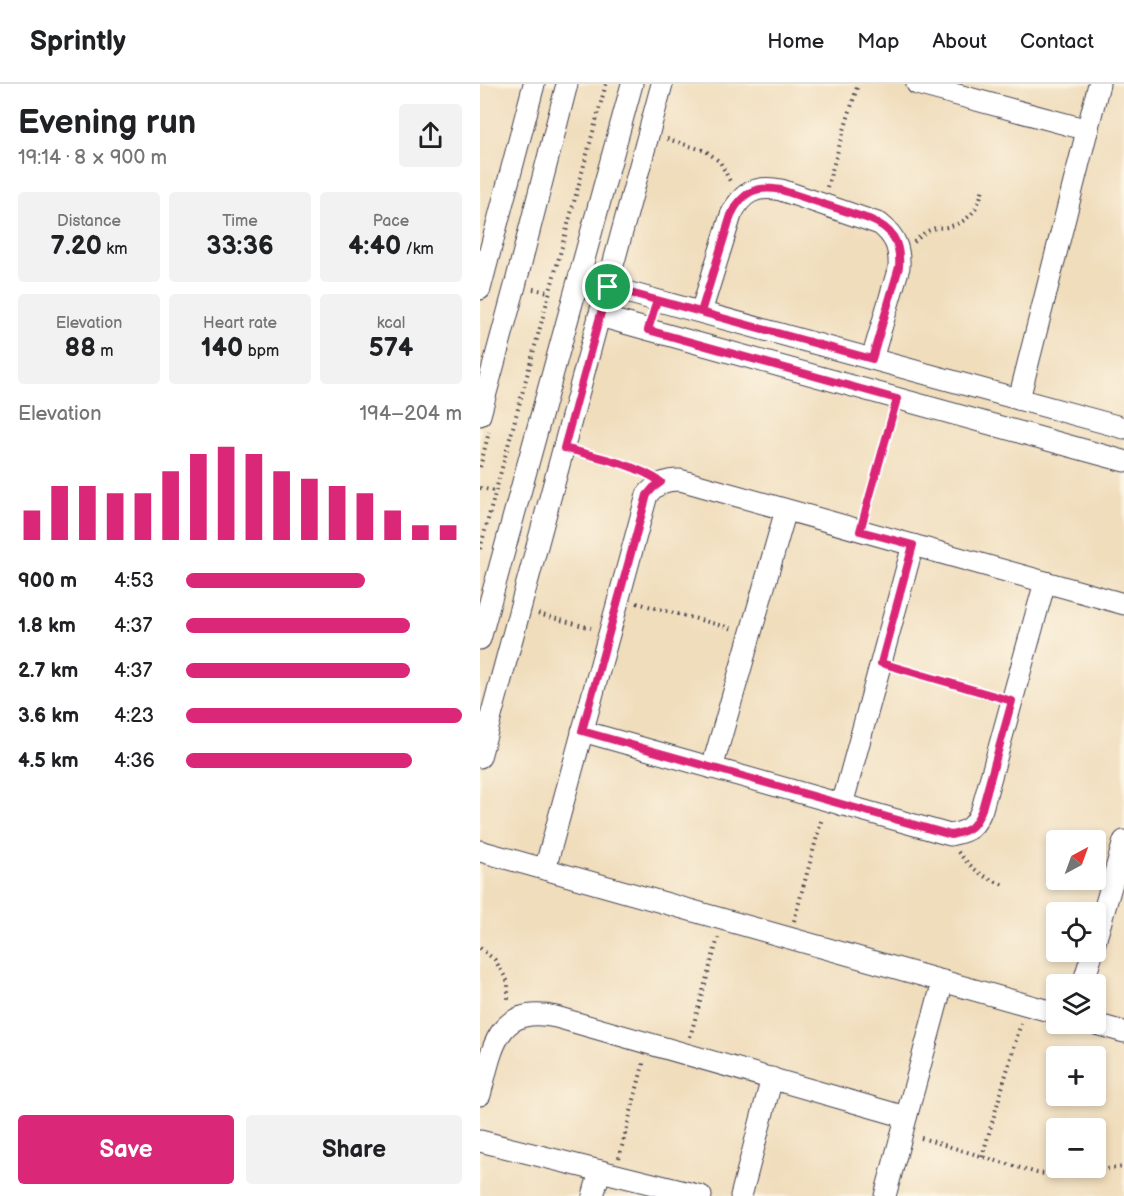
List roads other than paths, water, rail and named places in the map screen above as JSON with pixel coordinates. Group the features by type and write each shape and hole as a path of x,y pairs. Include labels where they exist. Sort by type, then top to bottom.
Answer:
{"street":[{"path":"515,286 481,284 534,84"},
{"path":"480,415 567,84"},
{"path":"480,639 632,84"},
{"path":"480,757 487,704 520,609 662,84"},
{"path":"917,84 1088,130"},
{"path":"1019,399 1100,84"},
{"path":"701,312 736,204 756,189 781,190 880,224 897,242 900,255 899,267 872,359"},
{"path":"597,208 627,216"},
{"path":"599,316 1119,459 1123,428 608,287"},
{"path":"648,330 657,300"},
{"path":"545,869 647,495 661,482 680,480 1124,604"},
{"path":"712,768 786,510"},
{"path":"835,802 881,663 913,545"},
{"path":"582,731 951,835 965,832 977,822 982,809 1045,582"},
{"path":"1106,904 1124,841"},
{"path":"480,851 1046,1010"},
{"path":"885,1196 943,981"},
{"path":"480,1095 491,1051 498,1036 509,1024 524,1016 540,1014 772,1078 904,1124"},
{"path":"1106,1027 1124,1032"},
{"path":"741,1196 772,1078"},
{"path":"480,1141 701,1196"},
{"path":"593,1196 607,1173"}]}
